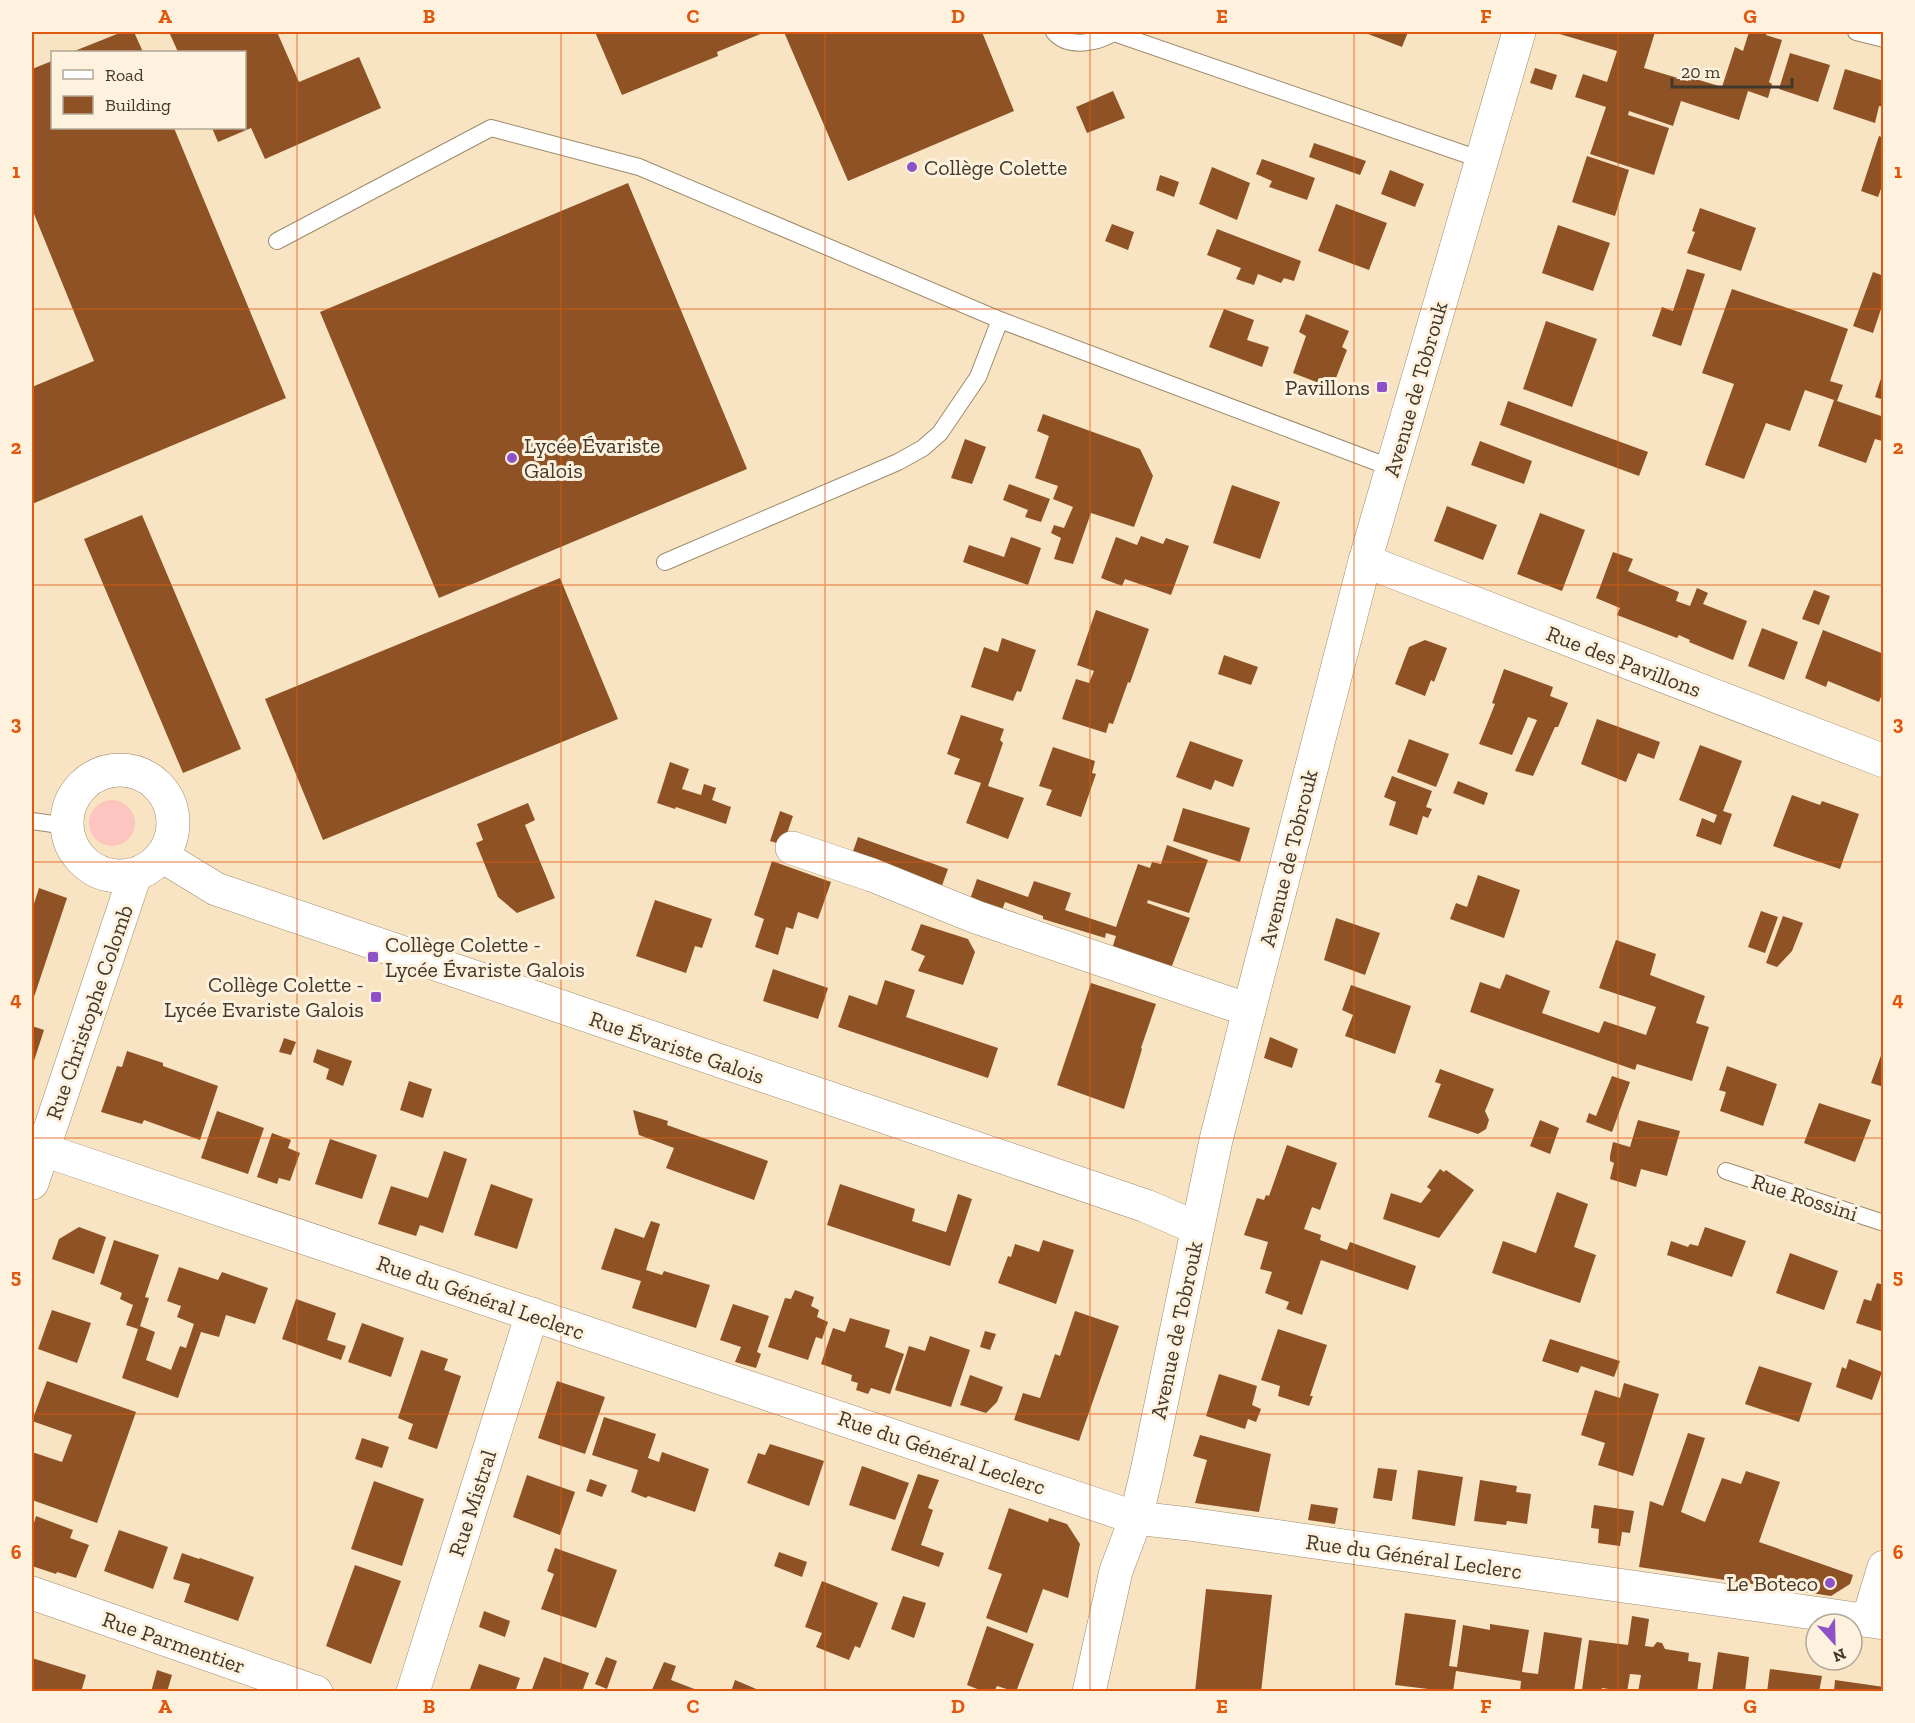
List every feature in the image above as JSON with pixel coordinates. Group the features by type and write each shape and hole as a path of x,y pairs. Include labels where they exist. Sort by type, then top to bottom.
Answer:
{"street":[{"name":"Avenue de Tobrouk","path":"1089,1692 1116,1571 1136,1518 1215,1140 1365,561 1519,32"},
{"name":"Rue des Pavillons","path":"1365,561 1884,761"},
{"path":"120,770 136,772 151,780 164,792 172,808 174,825 170,841 162,856 150,867 135,875 120,877 104,874 89,867 78,856 70,842 67,826 69,809 76,794 102,773 120,770"},
{"path":"792,848 872,875 976,917 1249,1010"},
{"name":"Rue Évariste Galois","path":"162,856 216,890 1146,1206 1197,1228"},
{"name":"Rue Christophe Colomb","path":"32,1183 37,1148 135,875"},
{"name":"Rue du Général Leclerc","path":"37,1148 1136,1518 1876,1622"},
{"name":"Rue Mistral","path":"413,1692 532,1314"},
{"path":"1876,1622 1884,1567"},
{"name":"Rue Parmentier","path":"32,1593 316,1692"}],"lane":[{"path":"1054,32 1059,38 1081,44 1114,32 1482,160"},
{"path":"1857,32 1884,39"},
{"path":"277,241 491,128 639,167 1000,320 1392,468"},
{"path":"665,562 898,462 923,448 940,433 978,377 1000,320"},
{"path":"32,821 67,826"},
{"name":"Rue Rossini","path":"1725,1171 1884,1223"}],"shaded area":[{"path":"112,800 128,807 135,823 128,839 112,846 96,839 89,823 96,807"}],"building":[{"path":"122,32 134,32 143,51 74,51"},
{"path":"169,32 277,32 299,82 359,57 381,108 265,159 251,128 218,142 212,129 246,129 246,51 178,51"},
{"path":"595,32 706,32 706,34 765,32 717,52 718,56 622,95"},
{"path":"784,32 969,32 971,34 982,32 1014,111 848,181"},
{"path":"1363,32 1408,32 1402,47"},
{"path":"1553,32 1655,32 1644,68 1688,81 1689,77 1722,87 1735,47 1743,51 1749,32 1767,32 1766,35 1782,40 1769,82 1772,84 1768,98 1748,91 1739,120 1681,101 1673,126 1629,111 1628,115 1669,128 1654,175 1590,154 1606,107 1575,97 1583,74 1607,82 1617,51"},
{"path":"1790,53 1830,65 1818,102 1779,89"},
{"path":"51,61 51,129 174,129 286,398 32,504 32,387 94,361 32,209 32,69"},
{"path":"1535,68 1557,75 1552,90 1530,83"},
{"path":"1845,69 1884,81 1884,107 1879,106 1875,123 1833,109"},
{"path":"1113,91 1125,118 1087,133 1076,107"},
{"path":"1879,136 1884,138 1884,181 1878,197 1861,191"},
{"path":"1314,143 1366,161 1360,175 1309,157"},
{"path":"1587,156 1629,170 1615,216 1572,202"},
{"path":"1262,159 1315,178 1307,200 1269,187 1272,181 1256,174"},
{"path":"1212,167 1250,183 1237,220 1199,204"},
{"path":"1390,170 1424,184 1415,207 1381,194"},
{"path":"1160,175 1179,182 1174,197 1156,190"},
{"path":"628,183 747,469 439,598 320,312"},
{"path":"1336,204 1387,223 1369,270 1318,251"},
{"path":"1700,208 1756,228 1741,271 1687,253 1695,232 1692,231"},
{"path":"1112,224 1134,232 1128,250 1105,241"},
{"path":"1558,225 1610,243 1593,291 1542,273"},
{"path":"1217,229 1301,261 1294,281 1284,278 1281,283 1258,274 1254,285 1236,279 1241,268 1207,255"},
{"path":"1687,269 1705,274 1681,346 1652,336 1662,307 1673,311"},
{"path":"1873,272 1884,276 1884,300 1873,333 1853,326"},
{"path":"1732,289 1848,329 1830,381 1843,385 1837,401 1884,417 1882,441 1875,439 1866,463 1818,446 1834,400 1805,390 1790,431 1766,423 1744,479 1705,465 1734,384 1702,373"},
{"path":"1224,309 1254,320 1247,340 1269,347 1262,367 1209,347"},
{"path":"1306,314 1349,331 1342,347 1347,350 1332,388 1293,373 1306,336 1299,332"},
{"path":"1546,321 1597,339 1572,407 1523,389"},
{"path":"1884,372 1884,400 1875,397"},
{"path":"1508,401 1648,452 1639,476 1500,425"},
{"path":"1043,414 1140,449 1153,476 1134,527 1091,513 1073,564 1054,559 1061,538 1051,533 1054,525 1064,528 1073,507 1053,499 1058,486 1035,478 1049,436 1037,431"},
{"path":"965,439 986,447 972,484 951,478"},
{"path":"1480,441 1532,461 1524,484 1471,465"},
{"path":"1009,484 1050,499 1041,522 1025,517 1028,510 1003,500"},
{"path":"1232,485 1280,502 1260,559 1213,543"},
{"path":"1447,506 1497,525 1483,560 1434,541"},
{"path":"1540,513 1585,530 1562,591 1517,574"},
{"path":"142,515 241,749 183,773 84,539"},
{"path":"1141,536 1163,544 1166,538 1189,546 1171,595 1125,579 1122,586 1101,578 1116,537 1137,545"},
{"path":"1011,537 1041,548 1028,585 963,562 969,545 1004,557"},
{"path":"1613,552 1633,559 1628,571 1679,592 1676,601 1690,606 1697,588 1708,593 1703,604 1747,621 1733,660 1689,642 1690,640 1679,635 1677,638 1617,615 1620,608 1596,598"},
{"path":"560,578 618,719 323,840 265,699"},
{"path":"1814,590 1830,596 1819,625 1802,619"},
{"path":"1096,610 1149,629 1130,683 1128,682 1113,724 1109,723 1106,733 1062,719 1076,679 1089,683 1094,671 1077,665"},
{"path":"1762,628 1798,642 1784,680 1748,666"},
{"path":"1823,630 1884,654 1884,689 1879,702 1828,681 1826,687 1805,678"},
{"path":"1002,638 1036,650 1021,692 1017,691 1013,701 971,687 984,647 998,652"},
{"path":"1425,640 1447,648 1434,682 1431,680 1425,696 1395,684 1409,647"},
{"path":"1224,655 1258,667 1251,685 1218,674"},
{"path":"1504,669 1553,687 1550,696 1568,703 1533,776 1515,771 1537,720 1528,717 1512,755 1479,744 1495,704 1492,703"},
{"path":"961,715 1004,729 1000,740 1003,743 988,786 1024,798 1008,839 966,823 981,783 954,774 960,759 947,754"},
{"path":"1597,719 1660,742 1654,759 1638,753 1626,782 1581,764"},
{"path":"1409,739 1449,754 1436,787 1397,772"},
{"path":"1190,741 1243,760 1233,787 1215,780 1211,790 1176,777"},
{"path":"1700,745 1742,761 1723,811 1732,814 1721,845 1696,836 1702,818 1714,823 1717,815 1679,800"},
{"path":"1053,747 1095,761 1092,773 1096,774 1081,817 1046,805 1052,790 1039,786"},
{"path":"670,762 689,769 682,789 701,795 704,784 716,788 712,800 731,807 726,824 657,803"},
{"path":"1392,776 1432,791 1426,807 1432,809 1428,818 1423,816 1417,835 1389,825 1396,802 1384,797"},
{"path":"1458,781 1488,793 1484,805 1453,793"},
{"path":"1792,795 1820,805 1822,801 1859,814 1840,869 1773,846"},
{"path":"528,803 535,820 525,825 555,898 517,913 498,897 476,843 483,840 477,824"},
{"path":"1183,808 1250,828 1240,862 1173,841"},
{"path":"780,811 793,816 783,845 770,841"},
{"path":"858,837 948,869 940,891 850,860"},
{"path":"1167,845 1208,860 1189,913 1148,900 1147,903 1190,918 1170,971 1111,952 1116,936 1106,933 1105,938 1043,919 1043,916 1005,902 999,919 967,908 977,879 1028,897 1034,881 1071,893 1065,910 1116,927 1138,864 1150,868 1152,862 1161,864"},
{"path":"772,861 831,882 818,919 798,912 793,929 786,927 778,955 755,947 764,919 754,915"},
{"path":"1478,875 1520,890 1504,938 1450,919 1456,903 1467,907"},
{"path":"39,888 67,898 32,1003 32,910"},
{"path":"655,900 712,919 702,948 695,946 686,973 636,956"},
{"path":"1761,911 1778,917 1765,953 1748,947"},
{"path":"1783,916 1803,923 1792,951 1777,967 1766,963"},
{"path":"1336,918 1380,933 1365,975 1324,960"},
{"path":"921,924 968,939 975,952 963,985 918,971 925,956 911,950"},
{"path":"1616,940 1656,954 1650,975 1705,996 1696,1023 1709,1027 1692,1081 1637,1064 1635,1070 1470,1012 1480,982 1500,989 1506,974 1550,991 1542,1013 1599,1033 1604,1021 1646,1035 1656,1007 1599,988"},
{"path":"773,969 828,988 818,1019 763,1001"},
{"path":"885,980 915,990 906,1017 998,1048 988,1078 838,1027 849,995 877,1005"},
{"path":"1091,983 1156,1004 1124,1109 1057,1085"},
{"path":"1351,985 1411,1006 1395,1054 1345,1036 1353,1015 1342,1010"},
{"path":"32,1026 44,1030 32,1067"},
{"path":"1270,1037 1298,1049 1292,1068 1264,1058"},
{"path":"284,1038 296,1042 291,1055 279,1052"},
{"path":"317,1049 352,1061 343,1086 326,1079 329,1069 313,1062"},
{"path":"1884,1050 1884,1087 1871,1083"},
{"path":"127,1051 218,1086 200,1140 144,1120 142,1124 101,1112 117,1066 122,1067"},
{"path":"1727,1066 1777,1084 1763,1126 1720,1111 1726,1092 1719,1090"},
{"path":"1440,1069 1494,1089 1485,1111 1489,1120 1486,1129 1478,1134 1428,1117 1441,1084 1435,1082"},
{"path":"1612,1076 1630,1082 1612,1132 1586,1122 1589,1113 1596,1116"},
{"path":"409,1081 432,1089 423,1118 400,1110"},
{"path":"1819,1103 1871,1120 1855,1162 1804,1143"},
{"path":"633,1110 668,1121 667,1125 768,1161 754,1200 666,1168 674,1148 639,1135"},
{"path":"217,1111 264,1128 248,1174 201,1158"},
{"path":"1540,1120 1559,1128 1550,1154 1530,1146"},
{"path":"1638,1120 1680,1131 1667,1176 1641,1169 1636,1187 1610,1179 1614,1163 1610,1161 1610,1156 1613,1142 1630,1147"},
{"path":"272,1133 291,1140 288,1148 300,1153 290,1181 279,1178 277,1184 257,1177"},
{"path":"330,1139 377,1155 362,1199 315,1184"},
{"path":"1287,1145 1337,1163 1320,1210 1312,1207 1304,1229 1321,1235 1320,1240 1347,1250 1350,1242 1416,1266 1408,1290 1321,1260 1302,1315 1286,1309 1289,1302 1265,1293 1272,1272 1260,1269 1268,1242 1244,1235 1257,1198 1264,1200 1266,1195 1269,1196"},
{"path":"444,1151 467,1159 443,1233 420,1225 416,1236 378,1224 391,1186 428,1198"},
{"path":"1440,1169 1444,1172 1446,1170 1474,1190 1439,1238 1383,1219 1391,1193 1421,1203 1431,1190 1427,1187"},
{"path":"491,1184 533,1199 517,1249 474,1235"},
{"path":"840,1184 915,1209 912,1221 946,1232 958,1194 972,1199 950,1266 827,1225"},
{"path":"1557,1192 1588,1204 1574,1247 1596,1255 1580,1303 1492,1273 1503,1241 1536,1253"},
{"path":"651,1221 660,1224 646,1270 662,1275 664,1271 710,1285 696,1328 632,1308 641,1281 601,1269 615,1228 644,1238"},
{"path":"79,1227 106,1237 94,1274 52,1259 59,1239"},
{"path":"1705,1227 1746,1241 1732,1277 1667,1255 1671,1241 1688,1247 1690,1244 1698,1246"},
{"path":"114,1240 159,1255 145,1297 149,1298 140,1326 155,1332 146,1360 171,1370 180,1346 186,1348 194,1324 177,1317 181,1306 167,1301 179,1267 218,1280 222,1272 268,1288 255,1324 226,1315 219,1337 201,1332 178,1398 122,1378 138,1329 126,1325 133,1305 120,1299 122,1293 100,1284"},
{"path":"1043,1240 1074,1250 1056,1304 998,1283 1015,1244 1039,1252"},
{"path":"1790,1253 1838,1271 1824,1310 1776,1293"},
{"path":"1877,1283 1884,1285 1884,1332 1856,1323 1864,1299 1871,1301"},
{"path":"795,1290 814,1297 811,1306 819,1310 817,1317 828,1322 822,1339 816,1337 808,1360 768,1347 785,1298 791,1299"},
{"path":"296,1299 336,1313 327,1340 346,1346 341,1360 282,1339"},
{"path":"733,1304 769,1316 757,1352 761,1354 756,1368 735,1362 741,1347 720,1340"},
{"path":"52,1310 91,1323 77,1363 38,1349"},
{"path":"1075,1311 1119,1326 1079,1441 1014,1420 1023,1393 1040,1398 1055,1354 1060,1356"},
{"path":"850,1318 890,1330 885,1347 904,1354 890,1394 871,1388 868,1394 856,1390 858,1383 851,1381 852,1375 821,1364 833,1328 845,1332"},
{"path":"362,1323 404,1338 391,1377 348,1362"},
{"path":"1278,1329 1327,1345 1310,1396 1313,1396 1309,1406 1278,1396 1280,1386 1261,1380"},
{"path":"985,1331 996,1334 990,1350 980,1347"},
{"path":"930,1336 970,1350 951,1407 895,1390 909,1346 925,1351"},
{"path":"1550,1339 1620,1361 1614,1377 1581,1366 1578,1373 1542,1361"},
{"path":"421,1350 448,1359 444,1370 461,1376 437,1449 408,1439 413,1424 398,1418"},
{"path":"1849,1359 1882,1372 1872,1400 1836,1387 1842,1367 1846,1369"},
{"path":"1759,1366 1812,1383 1799,1422 1745,1404"},
{"path":"1219,1374 1257,1386 1252,1405 1261,1409 1256,1422 1248,1419 1245,1429 1206,1416"},
{"path":"970,1375 1003,1387 997,1402 986,1413 960,1405"},
{"path":"47,1381 136,1412 97,1523 32,1500 32,1452 62,1462 72,1435 32,1421"},
{"path":"557,1381 605,1397 585,1454 538,1438"},
{"path":"1624,1383 1659,1394 1633,1476 1598,1465 1605,1443 1581,1435 1595,1390 1620,1398"},
{"path":"604,1417 656,1434 648,1458 659,1462 662,1452 709,1469 695,1512 631,1492 638,1470 592,1455"},
{"path":"1688,1433 1705,1438 1681,1512 1705,1522 1722,1478 1741,1484 1746,1471 1780,1482 1759,1542 1853,1575 1850,1584 1831,1596 1639,1567 1650,1501 1663,1506"},
{"path":"1200,1435 1271,1454 1259,1512 1195,1503 1207,1460 1193,1456"},
{"path":"362,1438 389,1447 382,1468 355,1459"},
{"path":"770,1444 824,1461 809,1506 747,1483 758,1453 765,1455"},
{"path":"862,1466 909,1483 895,1520 849,1505"},
{"path":"1378,1468 1397,1470 1392,1501 1373,1498"},
{"path":"1418,1470 1463,1477 1455,1526 1412,1519"},
{"path":"918,1474 939,1480 928,1508 933,1510 921,1545 944,1553 939,1567 891,1550"},
{"path":"527,1475 575,1492 560,1535 513,1517"},
{"path":"590,1479 607,1485 602,1497 586,1491"},
{"path":"1480,1480 1517,1486 1516,1492 1531,1494 1527,1524 1507,1521 1506,1525 1474,1521"},
{"path":"374,1481 424,1499 402,1566 351,1549"},
{"path":"1311,1504 1338,1508 1335,1524 1308,1520"},
{"path":"1594,1505 1634,1511 1630,1533 1622,1532 1620,1546 1598,1543 1599,1529 1591,1528"},
{"path":"1009,1508 1048,1522 1049,1518 1067,1524 1080,1544 1068,1598 1043,1589 1027,1633 986,1618 1002,1574 988,1569"},
{"path":"36,1516 73,1530 70,1538 89,1545 76,1578 32,1566 32,1530"},
{"path":"119,1530 168,1547 153,1589 104,1571"},
{"path":"555,1548 617,1570 596,1628 541,1609 554,1574 547,1571"},
{"path":"779,1552 807,1562 802,1577 774,1566"},
{"path":"182,1553 254,1577 238,1621 184,1602 190,1584 173,1579"},
{"path":"355,1565 401,1581 371,1664 326,1646"},
{"path":"822,1581 878,1603 860,1648 855,1646 849,1660 816,1647 822,1633 805,1627"},
{"path":"1206,1589 1272,1595 1261,1692 1195,1692"},
{"path":"903,1596 926,1603 914,1638 891,1629"},
{"path":"484,1611 510,1621 505,1637 479,1627"},
{"path":"1405,1613 1456,1620 1449,1666 1457,1667 1463,1625 1490,1630 1490,1624 1529,1630 1522,1672 1538,1674 1544,1632 1582,1638 1574,1692 1520,1692 1521,1681 1456,1671 1453,1692 1395,1685"},
{"path":"1632,1616 1649,1619 1645,1646 1653,1647 1657,1642 1662,1643 1665,1649 1689,1653 1688,1661 1701,1663 1697,1692 1638,1692 1641,1675 1630,1674 1627,1692 1602,1688 1601,1692 1582,1690 1589,1640 1628,1645"},
{"path":"987,1626 1034,1644 1016,1692 997,1686 994,1692 985,1692 967,1685"},
{"path":"1718,1652 1749,1657 1745,1692 1712,1692"},
{"path":"544,1657 589,1673 582,1692 531,1692"},
{"path":"606,1657 617,1661 607,1689 595,1684"},
{"path":"32,1658 86,1675 81,1692 32,1692"},
{"path":"664,1662 676,1666 671,1680 702,1692 651,1692"},
{"path":"479,1664 520,1678 515,1692 469,1692"},
{"path":"1770,1669 1822,1676 1819,1692 1767,1692"},
{"path":"157,1670 172,1675 167,1692 151,1692"},
{"path":"735,1680 761,1691 761,1692 731,1692"},
{"path":"1835,1680 1884,1687 1883,1692 1834,1692"}],"place":[{"name":"Collège Colette","path":"912,167"},
{"name":"Pavillons","path":"1382,387"},
{"name":"Lycée Évariste Galois","path":"512,458"},
{"name":"Collège Colette - Lycée Évariste Galois","path":"373,957"},
{"name":"Collège Colette - Lycée Evariste Galois","path":"376,997"},
{"name":"Le Boteco","path":"1830,1583"}]}
